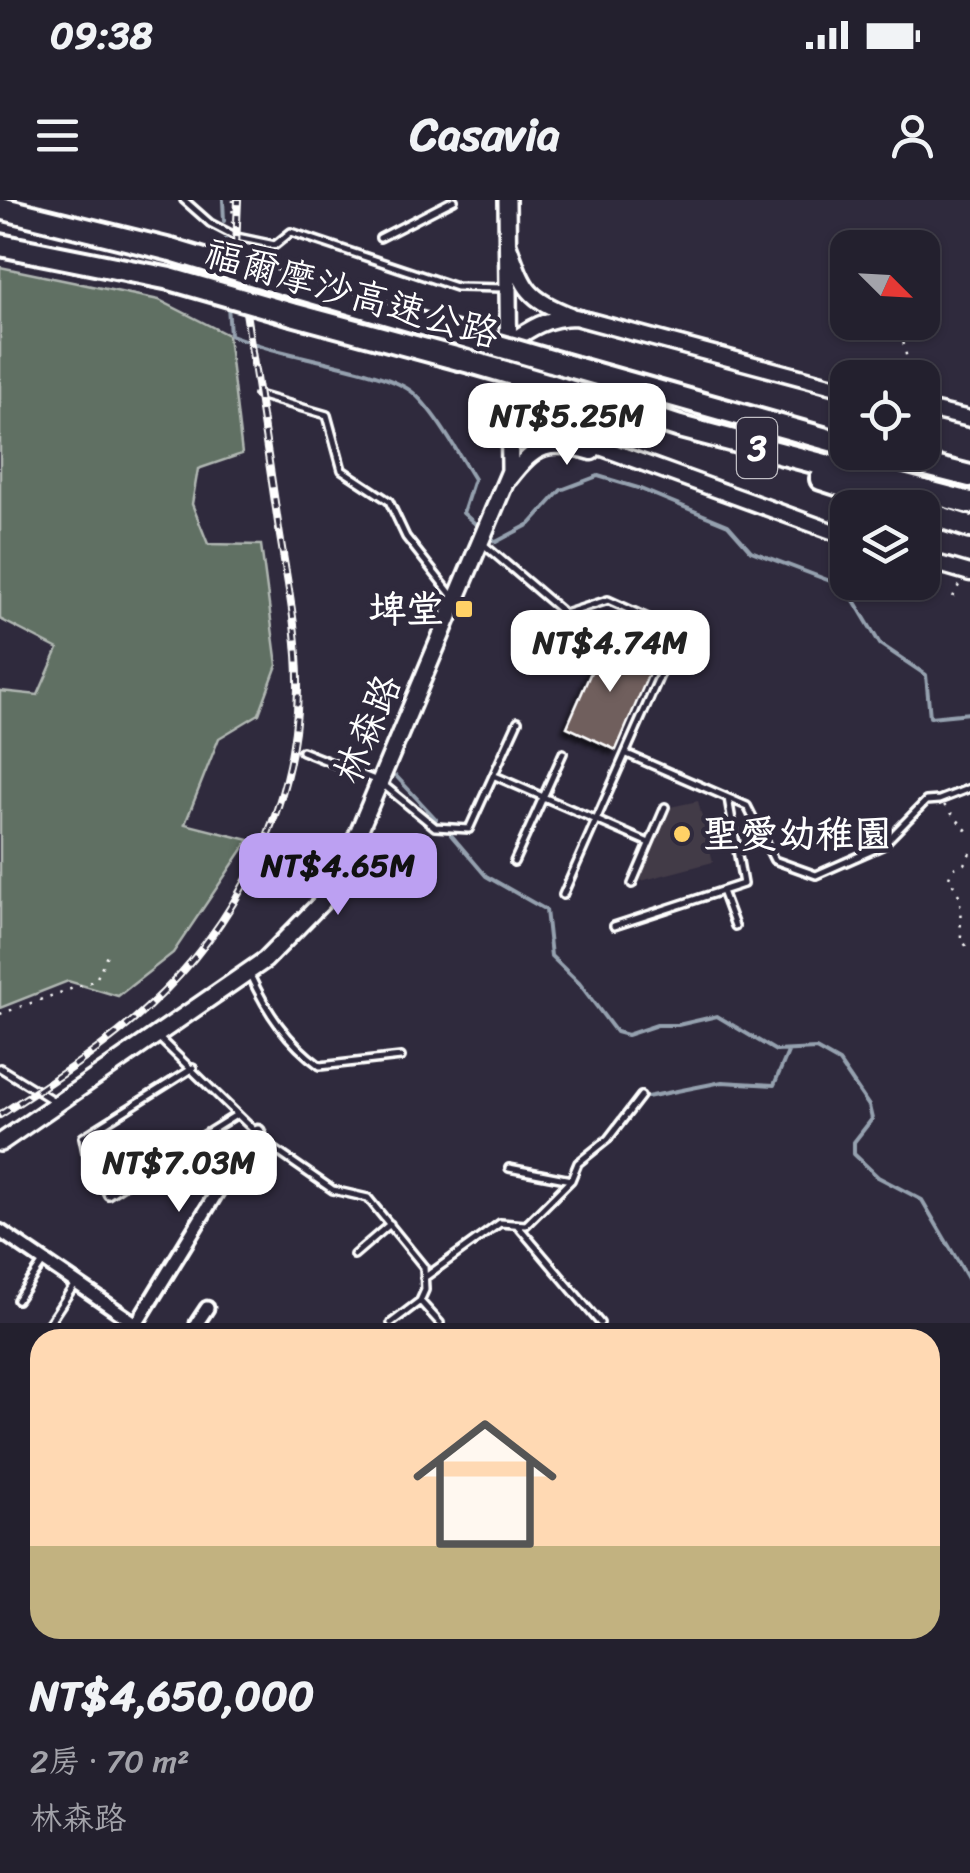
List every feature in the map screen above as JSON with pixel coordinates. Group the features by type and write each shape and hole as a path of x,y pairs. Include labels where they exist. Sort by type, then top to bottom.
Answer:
{"highway":[{"name":"福爾摩沙高速公路","path":"0,208 172,250 830,440"},
{"name":"福爾摩沙高速公路","path":"0,245 170,279 474,363 825,467 970,503"},
{"path":"621,409 740,454 854,490"},
{"path":"940,468 970,474"},
{"path":"940,517 970,527"}],"main road":[{"name":"林森路","path":"0,1143 265,960 322,902 348,855 510,471 507,200"}],"street":[{"path":"509,245 524,290 543,304 575,317 830,385"},
{"path":"508,344 555,317 575,317"},
{"path":"510,378 555,422 583,440 830,531"},
{"path":"940,412 970,419"},
{"path":"504,486 522,462 541,446 564,444 627,458"},
{"path":"940,565 969,574"},
{"path":"0,1232 136,1323 258,1132"},
{"path":"197,1323 207,1308"}],"lane":[{"path":"184,200 210,224 232,234 275,245 291,232 456,287 509,288"},
{"path":"380,238 454,200"},
{"path":"258,395 326,416 342,470 388,501 406,537 456,600"},
{"path":"482,535 565,614 608,600 679,632 563,894"},
{"path":"302,751 380,782 435,827 468,829 496,776 518,721"},
{"path":"514,862 563,753"},
{"path":"627,754 747,806 774,860 816,875 882,846 926,800 939,800 970,788"},
{"path":"496,776 649,844"},
{"path":"614,926 744,884 728,798"},
{"path":"632,884 665,807"},
{"path":"722,891 735,926"},
{"path":"249,972 265,1008 296,1049 320,1066 402,1057"},
{"path":"158,1037 272,1147 333,1190 368,1198 390,1224 424,1267 420,1302 391,1323"},
{"path":"0,1068 57,1103"},
{"path":"193,1068 83,1137 86,1152 108,1195 236,1115"},
{"path":"424,1278 500,1223 526,1225 571,1180 578,1163 608,1140 641,1096"},
{"path":"509,1168 571,1180"},
{"path":"354,1255 390,1224"},
{"path":"516,1224 600,1323"},
{"path":"17,1300 44,1261"},
{"path":"49,1323 77,1282"},
{"path":"420,1302 440,1323"}],"path":[{"path":"232,234 233,200"},
{"path":"952,598 969,574"},
{"path":"939,800 970,834"},
{"path":"970,854 964,864 952,869 950,876 960,897 961,939 970,951"},
{"path":"0,1014 96,980 108,952"}],"shaded area":[{"name":"聖愛幼稚園","path":"698,801 713,862 637,882 670,807"}],"green space":[{"path":"0,267 159,300 228,335 242,454 198,469 192,504 208,544 261,545 277,665 259,714 219,738 185,824 249,840 173,953 118,996 68,981 0,1008 0,691 38,695 58,649 0,619"}],"building":[{"path":"605,640 653,664 616,750 567,727"}],"waterway":[{"path":"223,200 224,221"},
{"path":"225,240 226,260"},
{"path":"228,305 230,335 244,340"},
{"path":"255,344 380,376 411,391 437,420 474,479 463,513 480,528"},
{"path":"487,534 496,542 530,524 561,490 598,476 638,488 728,525 751,551 846,587 880,644 926,675 930,717 970,713"},
{"path":"396,776 436,819"},
{"path":"451,835 486,876 546,910 551,956 579,983 616,1032 627,1035 657,1025 678,1025 717,1016 776,1051 816,1049 839,1062 869,1106 872,1119 854,1142 854,1154 878,1177 922,1200 970,1282"},
{"path":"647,1097 722,1082 774,1085 788,1052"}],"railway":[{"path":"0,1115 112,1037 179,976 233,903 255,864 286,778 295,734 296,646 236,247 238,200"}],"place":[{"name":"埤堂","path":"464,609"},
{"name":"聖愛幼稚園","path":"682,834"}]}
